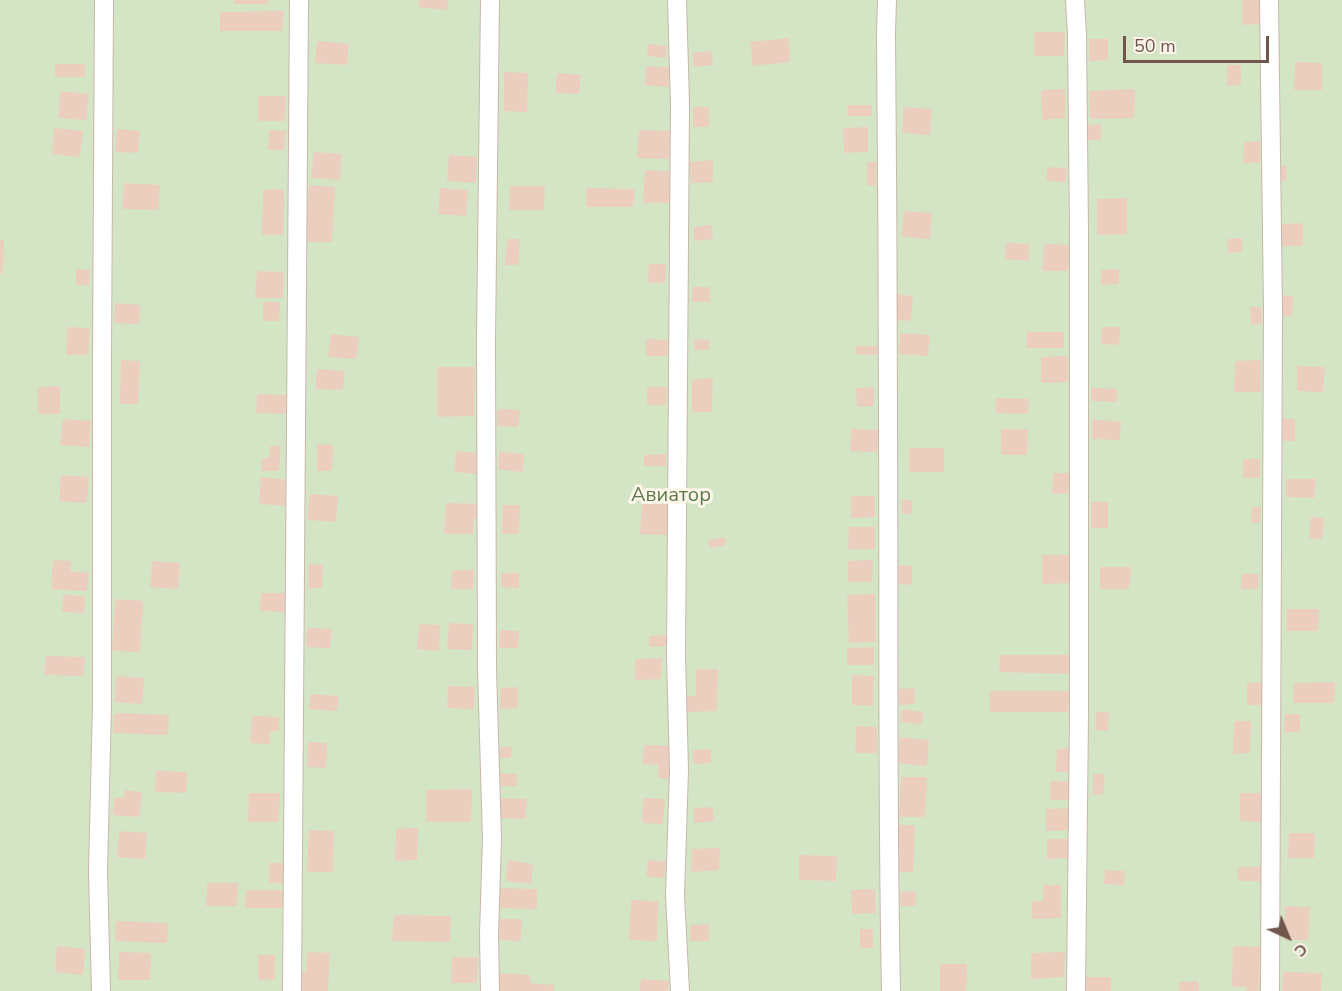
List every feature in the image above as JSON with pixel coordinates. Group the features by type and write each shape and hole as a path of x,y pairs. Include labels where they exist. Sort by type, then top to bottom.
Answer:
{"street":[{"path":"101,991 98,872 102,704 104,0"},
{"path":"292,991 299,0"},
{"path":"490,0 486,339 487,669 492,839 490,991"},
{"path":"677,0 680,104 676,656 680,770 675,896 680,991"},
{"path":"887,0 887,725 891,991"},
{"path":"1075,0 1079,231 1079,715 1076,991"},
{"path":"1269,0 1273,310 1270,991"}],"green space":[{"name":"Авиатор","path":"0,0 1342,0 1342,991 0,991"}],"building":[{"path":"234,0 268,0 268,4 234,4"},
{"path":"419,0 448,0 447,10 418,7"},
{"path":"1242,0 1259,0 1259,24 1242,25"},
{"path":"284,11 282,31 220,31 220,12"},
{"path":"1034,32 1065,32 1064,56 1034,56"},
{"path":"789,38 790,62 753,66 750,42"},
{"path":"1089,39 1108,39 1108,60 1089,61"},
{"path":"317,41 349,44 347,65 315,63"},
{"path":"648,44 667,46 666,58 647,56"},
{"path":"712,51 713,65 694,67 692,53"},
{"path":"1295,62 1322,63 1322,90 1294,90"},
{"path":"55,64 85,64 85,77 55,77"},
{"path":"1227,65 1241,65 1241,85 1227,86"},
{"path":"646,66 670,67 668,87 645,85"},
{"path":"504,72 528,73 527,112 504,111"},
{"path":"557,73 581,75 579,94 555,93"},
{"path":"1065,89 1065,118 1042,120 1041,90"},
{"path":"1135,89 1134,118 1090,119 1089,91"},
{"path":"60,91 89,94 86,120 58,118"},
{"path":"258,96 286,96 285,121 258,121"},
{"path":"848,105 872,105 872,116 847,116"},
{"path":"693,107 709,107 709,127 693,127"},
{"path":"904,107 932,109 930,135 902,133"},
{"path":"1101,124 1101,140 1086,140 1087,125"},
{"path":"868,127 868,152 844,153 843,128"},
{"path":"54,128 83,131 80,157 52,154"},
{"path":"117,129 140,131 138,153 115,152"},
{"path":"269,130 286,131 284,150 268,150"},
{"path":"639,130 671,131 669,159 637,158"},
{"path":"1260,141 1260,163 1243,163 1244,142"},
{"path":"314,152 342,154 340,180 311,178"},
{"path":"449,155 477,157 476,183 447,181"},
{"path":"713,160 713,182 691,183 690,162"},
{"path":"867,162 876,162 876,185 867,186"},
{"path":"1275,166 1287,166 1286,181 1274,181"},
{"path":"1047,167 1067,168 1066,182 1046,181"},
{"path":"645,170 671,171 669,203 643,203"},
{"path":"124,183 160,185 158,210 122,209"},
{"path":"309,185 335,187 332,242 305,242"},
{"path":"510,186 545,186 544,210 509,210"},
{"path":"440,188 468,190 466,216 438,214"},
{"path":"586,188 635,189 633,207 586,207"},
{"path":"284,189 283,235 262,235 263,190"},
{"path":"1127,198 1127,234 1097,235 1097,199"},
{"path":"904,211 932,213 930,239 902,237"},
{"path":"1303,223 1303,246 1282,246 1282,224"},
{"path":"712,225 713,239 694,241 694,227"},
{"path":"1242,238 1242,252 1228,253 1227,239"},
{"path":"507,239 520,239 518,265 505,265"},
{"path":"0,240 4,240 3,273 0,273"},
{"path":"1006,243 1029,244 1029,261 1005,259"},
{"path":"1044,244 1069,245 1068,271 1042,271"},
{"path":"649,264 666,264 665,283 648,283"},
{"path":"76,269 90,270 89,285 76,285"},
{"path":"1119,269 1119,284 1101,285 1101,270"},
{"path":"257,271 284,272 283,298 255,298"},
{"path":"692,287 710,287 710,302 692,302"},
{"path":"895,294 913,296 911,321 894,320"},
{"path":"1279,295 1293,296 1292,316 1278,316"},
{"path":"263,302 280,302 279,321 263,321"},
{"path":"115,303 140,305 139,324 114,323"},
{"path":"1250,307 1261,307 1262,324 1251,325"},
{"path":"67,327 90,328 88,355 66,355"},
{"path":"1102,327 1120,327 1119,345 1101,344"},
{"path":"1027,332 1064,332 1064,348 1026,348"},
{"path":"900,333 930,335 928,356 899,354"},
{"path":"331,334 359,337 356,359 328,357"},
{"path":"646,339 668,340 667,356 646,356"},
{"path":"694,339 710,340 709,350 694,350"},
{"path":"856,346 878,346 878,355 856,354"},
{"path":"1068,356 1068,382 1041,383 1041,357"},
{"path":"121,360 140,361 138,404 120,404"},
{"path":"1261,360 1261,392 1234,392 1235,361"},
{"path":"1297,366 1325,367 1323,392 1297,391"},
{"path":"437,367 475,367 474,416 437,417"},
{"path":"317,369 345,371 343,390 315,389"},
{"path":"713,378 712,412 692,412 692,380"},
{"path":"60,386 60,414 38,414 38,387"},
{"path":"647,387 667,387 666,405 647,405"},
{"path":"874,387 874,406 857,407 856,388"},
{"path":"1091,388 1117,389 1117,402 1091,401"},
{"path":"257,394 287,395 286,414 256,413"},
{"path":"996,398 1029,399 1028,414 995,413"},
{"path":"498,409 520,410 518,427 497,426"},
{"path":"1281,418 1295,419 1295,441 1282,441"},
{"path":"63,419 91,421 89,447 60,445"},
{"path":"1092,420 1121,421 1120,440 1092,439"},
{"path":"851,429 879,430 877,452 850,451"},
{"path":"1001,429 1028,429 1027,455 1001,455"},
{"path":"317,444 333,445 332,471 317,471"},
{"path":"270,446 281,446 279,471 261,471 262,458 269,458"},
{"path":"909,448 944,448 944,472 909,472"},
{"path":"456,451 478,453 477,474 454,472"},
{"path":"499,452 524,454 523,472 498,469"},
{"path":"666,454 666,466 644,466 644,455"},
{"path":"1243,459 1260,459 1260,478 1243,478"},
{"path":"1053,473 1070,473 1068,493 1052,494"},
{"path":"61,475 89,477 87,503 59,501"},
{"path":"261,477 289,480 287,506 259,504"},
{"path":"1286,479 1316,479 1314,498 1286,497"},
{"path":"310,494 338,496 336,522 307,520"},
{"path":"851,496 875,496 875,517 851,518"},
{"path":"902,499 913,501 911,514 901,513"},
{"path":"1091,502 1108,502 1108,528 1091,528"},
{"path":"446,503 481,504 480,518 474,518 473,534 444,534"},
{"path":"642,504 670,504 668,535 640,534"},
{"path":"503,505 520,505 519,534 501,534"},
{"path":"1252,507 1261,507 1260,523 1251,523"},
{"path":"1311,517 1324,518 1322,539 1309,538"},
{"path":"849,527 875,527 875,549 848,549"},
{"path":"725,537 726,545 710,548 708,540"},
{"path":"1042,555 1069,555 1069,583 1042,584"},
{"path":"53,560 71,561 70,571 89,573 87,591 51,589"},
{"path":"873,560 872,582 848,582 848,561"},
{"path":"152,561 180,563 178,589 150,587"},
{"path":"309,564 323,565 322,588 308,588"},
{"path":"898,565 912,566 912,585 897,584"},
{"path":"1100,567 1131,567 1129,589 1100,589"},
{"path":"452,570 474,570 473,589 451,589"},
{"path":"501,573 519,573 519,588 501,587"},
{"path":"1242,574 1259,574 1258,589 1241,589"},
{"path":"261,593 289,593 288,612 260,611"},
{"path":"875,594 876,642 849,643 847,595"},
{"path":"63,595 85,596 84,613 62,612"},
{"path":"115,599 143,601 140,652 112,651"},
{"path":"1287,609 1319,609 1318,631 1286,631"},
{"path":"449,623 473,624 472,650 447,649"},
{"path":"419,624 440,625 439,651 417,649"},
{"path":"307,628 332,629 330,648 306,647"},
{"path":"500,630 519,631 518,648 499,648"},
{"path":"667,635 667,646 649,647 649,636"},
{"path":"874,647 874,665 847,665 847,648"},
{"path":"1000,655 1069,655 1069,674 999,672"},
{"path":"46,656 85,657 83,676 44,675"},
{"path":"662,658 661,679 635,680 635,659"},
{"path":"696,669 718,669 717,711 686,712 686,696 696,696"},
{"path":"852,675 874,676 873,706 852,705"},
{"path":"116,676 144,678 142,704 114,702"},
{"path":"1268,682 1268,705 1247,705 1247,683"},
{"path":"1335,682 1334,703 1293,703 1294,683"},
{"path":"448,686 475,687 474,709 447,708"},
{"path":"518,687 518,708 500,709 501,688"},
{"path":"915,688 915,704 899,705 899,689"},
{"path":"990,691 1069,691 1068,712 990,712"},
{"path":"311,694 339,696 337,711 309,709"},
{"path":"902,709 923,712 922,724 900,722"},
{"path":"1096,712 1109,712 1108,731 1095,730"},
{"path":"114,713 169,715 168,735 113,733"},
{"path":"1285,714 1300,714 1300,732 1284,732"},
{"path":"252,716 280,717 279,731 270,731 270,744 250,743"},
{"path":"1234,721 1251,721 1250,753 1233,754"},
{"path":"856,726 877,727 877,753 855,753"},
{"path":"900,737 929,740 927,766 898,763"},
{"path":"308,742 327,743 326,768 307,767"},
{"path":"644,745 670,746 669,779 658,778 658,765 642,764"},
{"path":"500,747 512,747 511,758 500,758"},
{"path":"1078,748 1077,772 1056,772 1057,749"},
{"path":"711,749 711,763 693,764 693,750"},
{"path":"156,771 187,772 186,793 155,792"},
{"path":"499,773 517,774 517,786 499,786"},
{"path":"1093,774 1105,774 1103,794 1093,795"},
{"path":"901,777 927,777 925,817 899,817"},
{"path":"1050,781 1076,781 1076,800 1050,800"},
{"path":"472,789 471,822 426,822 426,790"},
{"path":"125,790 142,792 139,817 113,815 114,798 124,798"},
{"path":"249,793 280,793 279,822 248,822"},
{"path":"1240,793 1264,793 1263,822 1240,821"},
{"path":"499,798 527,799 525,819 498,818"},
{"path":"643,798 665,799 663,824 642,823"},
{"path":"713,807 714,821 694,823 694,808"},
{"path":"1073,808 1074,830 1046,831 1046,809"},
{"path":"897,825 915,825 913,872 895,872"},
{"path":"418,828 417,860 395,861 396,829"},
{"path":"309,830 334,831 333,872 307,872"},
{"path":"119,831 147,833 145,859 117,857"},
{"path":"1289,833 1315,833 1314,858 1288,858"},
{"path":"1047,839 1073,839 1072,858 1047,859"},
{"path":"720,848 719,870 691,872 692,849"},
{"path":"799,855 837,856 836,881 799,880"},
{"path":"508,860 533,864 531,884 506,881"},
{"path":"648,860 666,862 664,878 646,877"},
{"path":"269,863 284,863 283,883 269,883"},
{"path":"1238,867 1264,867 1264,881 1238,881"},
{"path":"1105,870 1125,871 1124,885 1104,884"},
{"path":"207,883 238,883 237,906 206,906"},
{"path":"1043,885 1061,885 1061,918 1032,919 1032,901 1043,901"},
{"path":"495,888 537,889 537,909 494,908"},
{"path":"875,889 876,913 852,914 851,890"},
{"path":"246,890 286,890 285,908 245,908"},
{"path":"915,891 916,905 901,907 900,892"},
{"path":"631,900 658,901 657,941 629,940"},
{"path":"1285,906 1310,907 1308,940 1284,940"},
{"path":"394,915 451,916 450,942 392,941"},
{"path":"500,919 522,919 521,941 499,940"},
{"path":"116,921 168,923 167,943 115,941"},
{"path":"709,924 709,941 690,941 690,925"},
{"path":"860,929 873,929 873,948 860,948"},
{"path":"57,946 85,949 83,975 55,972"},
{"path":"1233,946 1260,947 1259,991 1246,991 1246,987 1232,987"},
{"path":"119,952 151,953 150,980 118,980"},
{"path":"307,952 330,953 328,991 300,991 301,972 306,972"},
{"path":"1065,952 1064,977 1031,979 1031,953"},
{"path":"258,955 275,955 275,979 258,980"},
{"path":"452,957 478,957 477,983 451,983"},
{"path":"940,964 967,964 966,991 940,991"},
{"path":"1283,972 1322,973 1321,991 1282,991"},
{"path":"499,973 530,975 530,983 554,985 554,991 498,991"},
{"path":"1085,977 1111,977 1111,991 1085,991"},
{"path":"641,979 669,981 668,991 640,991"},
{"path":"1198,981 1199,991 1179,991 1179,982"}]}
